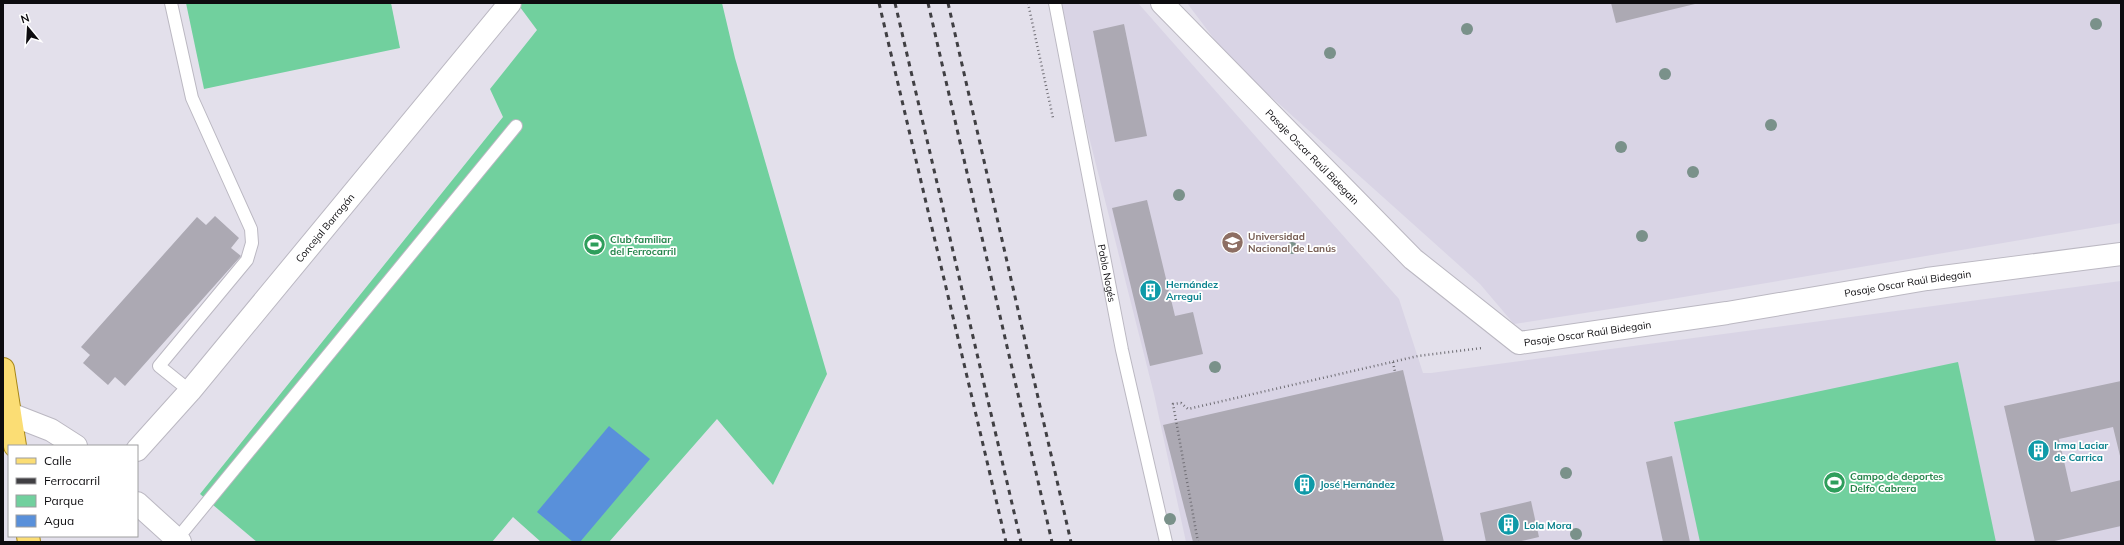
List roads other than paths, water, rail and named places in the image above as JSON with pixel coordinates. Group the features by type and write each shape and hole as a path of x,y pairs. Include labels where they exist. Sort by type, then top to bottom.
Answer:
{"main road":[{"path":"3,370 15,445"}],"street":[{"name":"Concejal Barragán","path":"138,449 190,391 510,3"},
{"name":"Pasaje Oscar Raúl Bidegain","path":"1162,3 1413,259 1519,344 1727,313 1927,279 2121,254"},
{"path":"10,414 51,430 74,445"},
{"path":"138,505 179,541"}],"lane":[{"path":"171,3 192,98 250,229 252,243 247,260 159,366 190,391"},
{"name":"Pablo Nogés","path":"1054,3 1122,350 1166,542"},
{"path":"179,541 516,126"}],"water":[{"path":"609,426 650,459 580,542 573,542 537,512"}],"railway":[{"path":"879,3 1006,542"},
{"path":"895,3 1021,542"},
{"path":"928,3 1052,542"},
{"path":"948,3 1071,542"}],"place":[{"name":"Universidad Nacional de Lanús","path":"1232,242"},
{"name":"Club familiar del Ferrocarril","path":"595,245"},
{"name":"Hernández Arregui","path":"1150,290"},
{"name":"Irma Laciar de Carrica","path":"2038,451"},
{"name":"Campo de deportes Delfo Cabrera","path":"1835,482"},
{"name":"José Hernández","path":"1304,484"},
{"name":"Lola Mora","path":"1509,525"}]}
